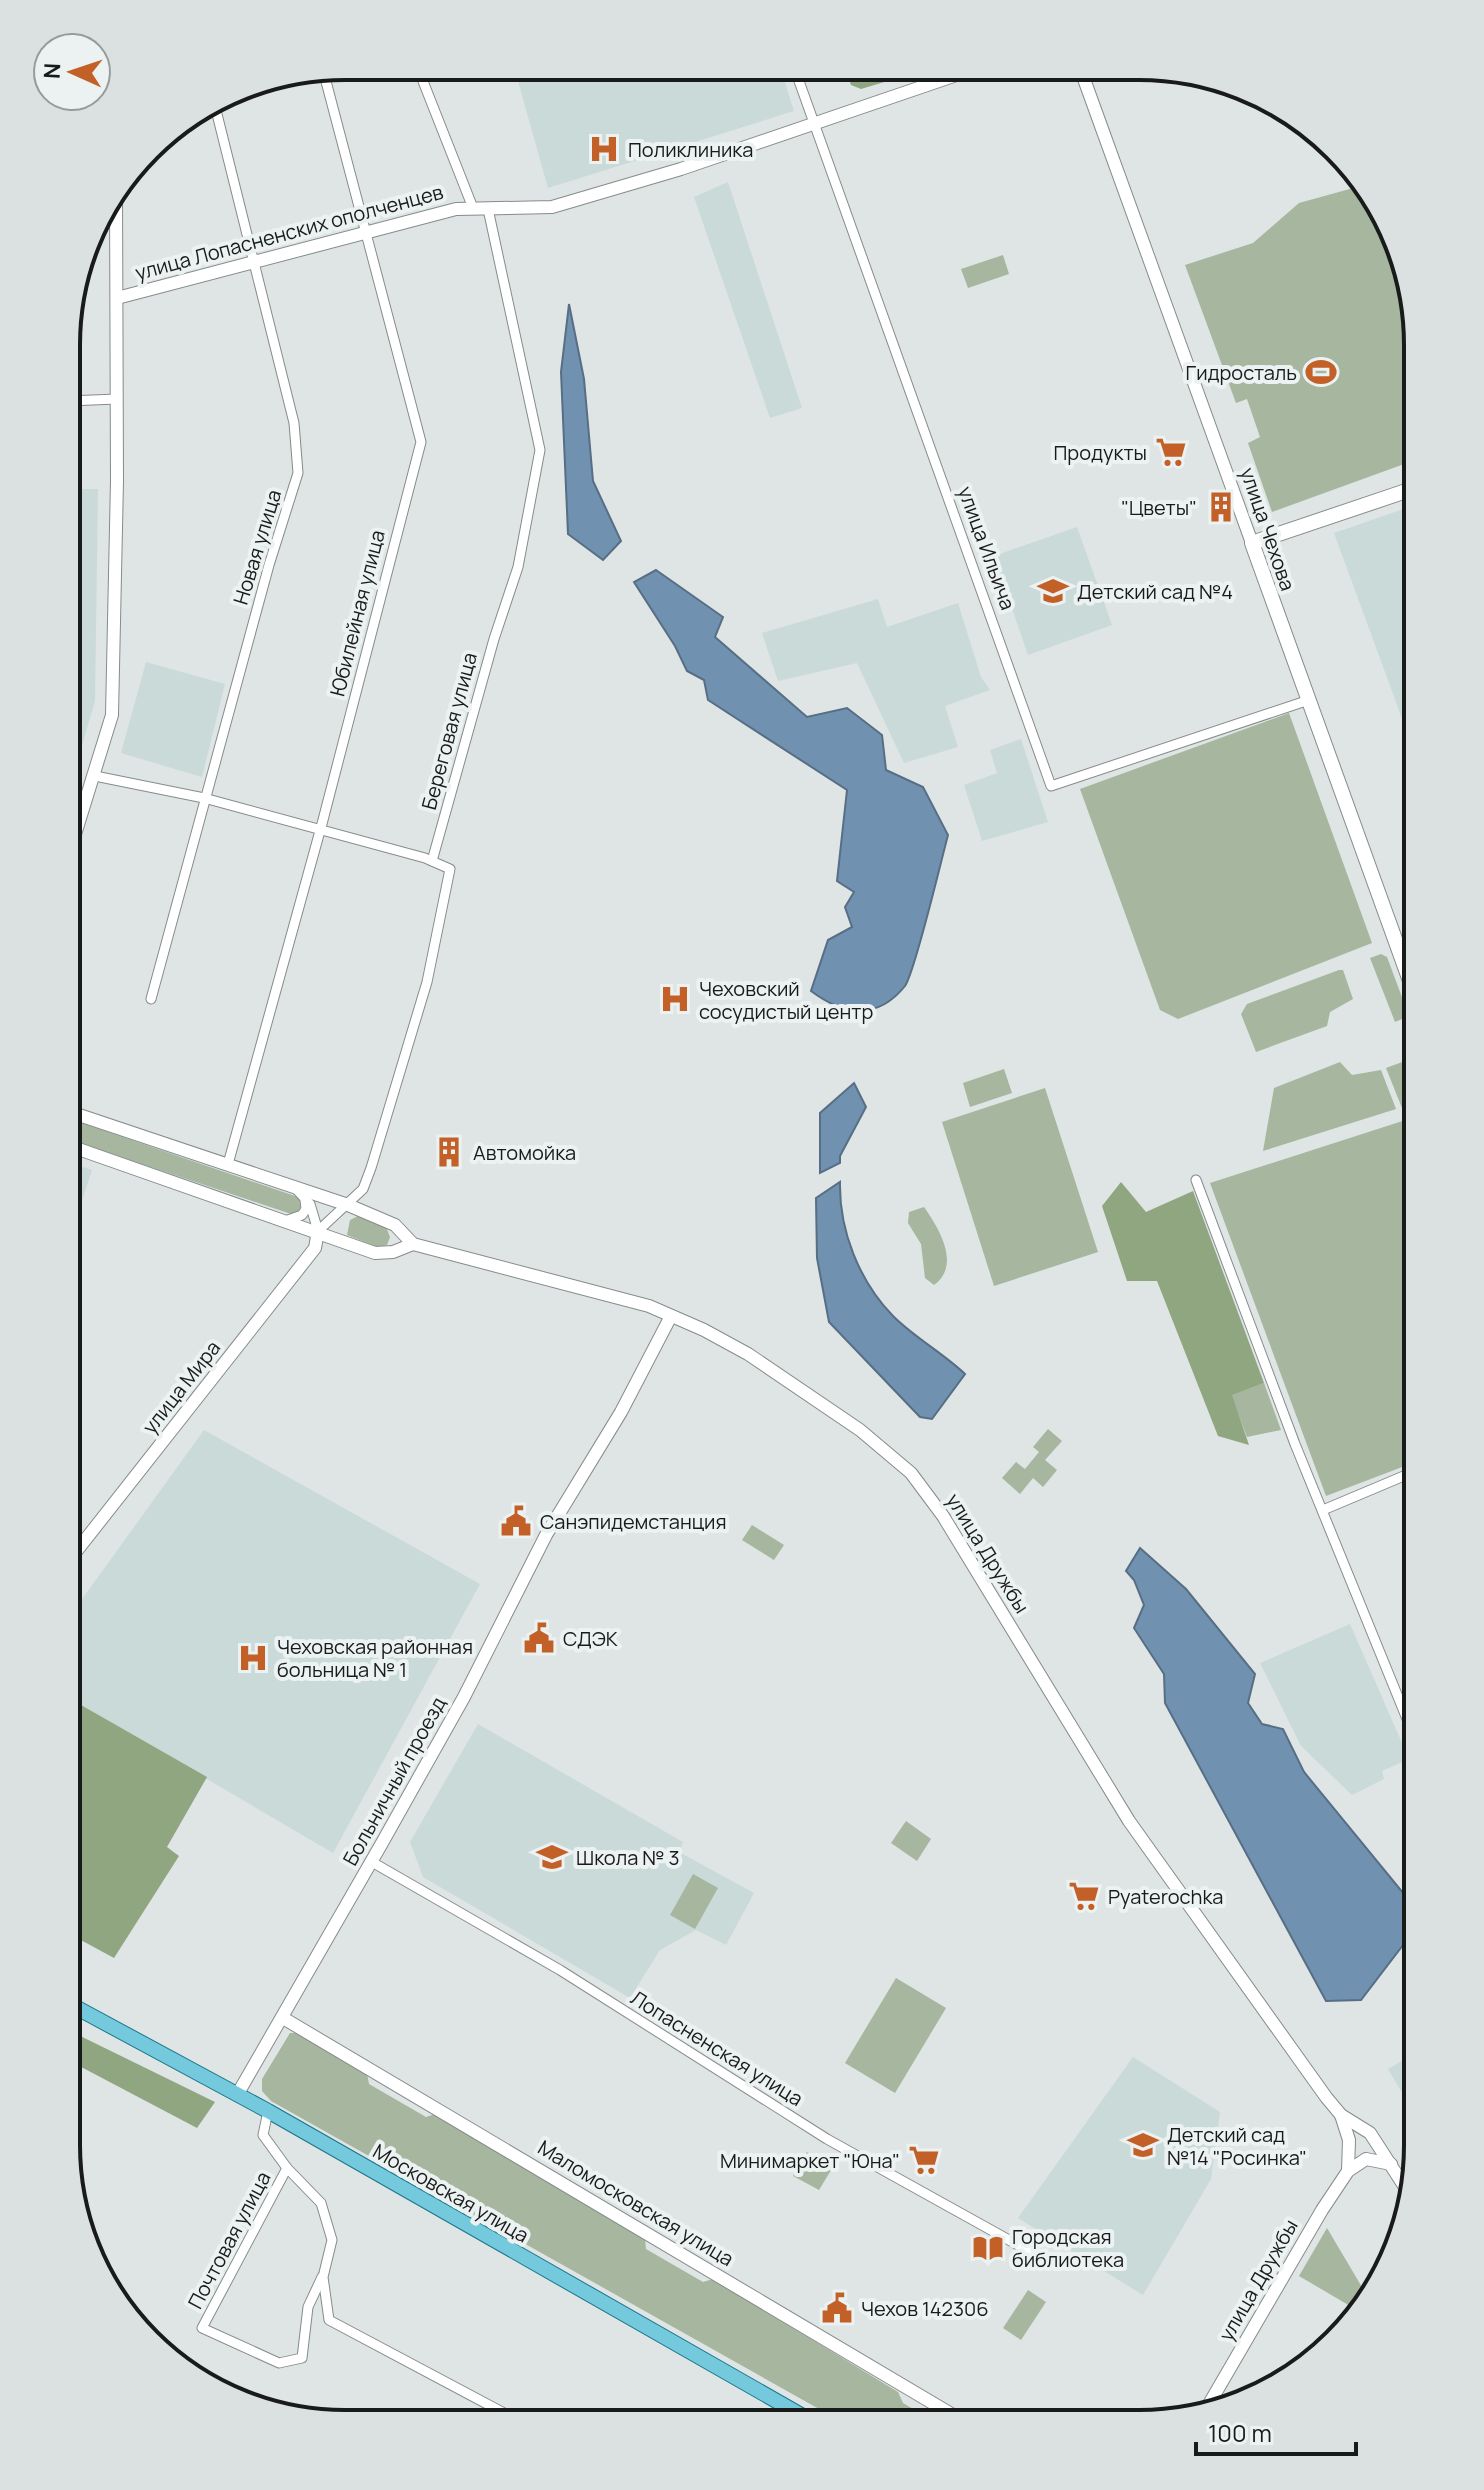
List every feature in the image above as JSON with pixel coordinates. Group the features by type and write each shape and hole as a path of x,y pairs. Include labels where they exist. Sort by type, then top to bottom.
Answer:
{"main road":[{"path":"1252,543 1404,492"},
{"name":"улица Чехова","path":"1252,543 1404,963"},
{"name":"Московская улица","path":"80,2010 268,2111 792,2410"}],"street":[{"path":"423,80 473,208"},
{"name":"улица Ильича","path":"798,80 1051,786 1309,700"},
{"name":"улица Лопасненских ополченцев","path":"117,298 456,209 552,207 681,169 942,80"},
{"name":"улица Чехова","path":"1084,80 1252,543"},
{"name":"Юбилейная улица","path":"228,1164 421,442 326,81"},
{"name":"Новая улица","path":"151,999 269,565 298,473 294,423 217,113"},
{"name":"Береговая улица","path":"432,861 518,567 540,450 488,209"},
{"path":"80,821 112,715 116,210"},
{"path":"80,401 117,399"},
{"path":"95,776 204,798 432,861 450,869 427,982 363,1189 318,1231 310,1204 297,1190"},
{"name":"улица Дружбы","path":"80,1115 348,1205 395,1225 413,1244 649,1306 748,1354 860,1430 911,1473 960,1541 1161,1869 1341,2115 1349,2140 1348,2171 1285,2271 1212,2399"},
{"name":"улица Дружбы","path":"80,1149 375,1253 393,1252 413,1244"},
{"path":"1196,1180 1403,1709"},
{"path":"288,1220 302,1215 306,1209 297,1190"},
{"name":"улица Мира","path":"80,1547 248,1337 315,1248 318,1231"},
{"name":"Больничный проезд","path":"237,2095 464,1697 546,1535 621,1412 671,1316"},
{"path":"1323,1510 1403,1476"},
{"name":"Лопасненская улица","path":"372,1862 560,1970 827,2139 1045,2260"},
{"name":"Маломосковская улица","path":"283,2018 944,2410"},
{"name":"Почтовая улица","path":"268,2111 263,2135 287,2168 321,2203 332,2240 323,2277 308,2307 302,2358 279,2363 202,2328 287,2168"},
{"name":"улица Дружбы","path":"1341,2115 1370,2133 1401,2180"},
{"path":"1348,2171 1366,2159 1391,2164"},
{"name":"Почтовая улица","path":"323,2277 329,2320 498,2410"}],"shaded area":[{"name":"Поликлиника","path":"518,80 784,80 794,111 548,188"},
{"path":"728,182 802,408 770,418 694,197"},
{"path":"80,489 98,489 95,701 80,752"},
{"path":"1404,509 1404,723 1334,533"},
{"name":"Детский сад №4","path":"1077,527 1112,625 1028,655 994,556"},
{"path":"878,599 887,627 958,603 981,677 990,690 945,706 958,747 904,763 857,663 778,681 762,633"},
{"path":"146,662 225,684 202,777 121,753"},
{"path":"1021,739 1048,822 982,841 964,785 997,773 990,750"},
{"path":"80,1166 92,1170 80,1206"},
{"name":"Чеховская районная больница № 1","path":"204,1430 480,1584 333,1853 80,1705 80,1602"},
{"path":"1350,1624 1403,1746 1403,1762 1382,1771 1384,1779 1352,1795 1301,1746 1260,1663"},
{"name":"Школа № 3","path":"478,1724 683,1842 679,1852 754,1893 726,1945 696,1930 660,1950 630,1998 423,1877 410,1842"},
{"name":"Детский сад №14 \"Росинка\"","path":"1133,2057 1220,2112 1211,2179 1143,2295 1018,2218"},
{"path":"1403,2060 1403,2094 1388,2069"}],"green space":[{"path":"849,80 891,80 861,89 851,85"},
{"name":"Гидросталь","path":"1352,188 1369,212 1384,243 1399,293 1403,327 1404,464 1272,512 1248,443 1260,437 1247,399 1236,403 1185,265 1253,243 1299,203"},
{"path":"1003,255 1009,274 968,288 961,269"},
{"path":"1289,713 1372,943 1178,1019 1160,1010 1080,789"},
{"path":"1381,954 1387,957 1404,1002 1404,1018 1395,1022 1370,958"},
{"path":"1343,970 1353,999 1330,1012 1327,1026 1256,1052 1241,1014 1247,1004"},
{"path":"1340,1062 1352,1075 1381,1070 1396,1109 1263,1151 1274,1088"},
{"path":"1404,1062 1404,1107 1402,1108 1386,1068"},
{"path":"1004,1069 1012,1093 970,1107 963,1083"},
{"path":"1045,1088 1098,1252 994,1286 942,1122"},
{"path":"1404,1121 1403,1467 1326,1496 1210,1183"},
{"path":"80,1122 298,1197 302,1203 298,1213 291,1214 80,1143"},
{"path":"1121,1182 1146,1212 1193,1191 1264,1383 1232,1395 1249,1445 1218,1436 1157,1281 1127,1281 1102,1206"},
{"path":"924,1207 941,1235 947,1257 942,1277 934,1285 925,1278 921,1244 908,1223 909,1212"},
{"path":"358,1216 386,1227 390,1237 387,1245 377,1247 347,1235 350,1220"},
{"path":"1264,1383 1281,1430 1247,1437 1231,1395"},
{"path":"1048,1429 1062,1441 1045,1460 1057,1470 1043,1487 1033,1478 1020,1494 1002,1478 1016,1462 1025,1469 1039,1452 1033,1447"},
{"path":"752,1525 784,1545 774,1560 742,1540"},
{"path":"80,1704 207,1777 167,1847 179,1856 114,1958 80,1940"},
{"path":"906,1821 931,1839 917,1861 891,1843"},
{"path":"693,1874 718,1888 695,1929 670,1915"},
{"path":"896,1978 946,2008 895,2093 845,2063"},
{"path":"290,2033 298,2033 367,2073 369,2084 426,2117 435,2114 645,2239 646,2249 703,2282 713,2279 898,2392 903,2403 915,2410 821,2410 271,2101 262,2091 262,2079"},
{"path":"80,2036 215,2102 197,2128 80,2066"},
{"path":"807,2152 833,2167 819,2190 793,2176"},
{"path":"1327,2228 1362,2287 1349,2305 1299,2276"},
{"path":"1028,2290 1046,2302 1021,2340 1003,2328"}],"water":[{"path":"569,304 584,379 593,481 621,541 603,560 568,534 561,372"},
{"path":"656,570 723,617 715,637 807,717 847,708 882,735 886,770 923,787 948,835 909,977 905,986 883,1005 860,1011 847,1009 811,991 828,940 852,927 845,907 854,892 837,881 847,790 708,700 704,680 687,671 675,646 634,582"},
{"path":"854,1083 866,1107 840,1156 840,1163 820,1173 820,1113"},
{"path":"840,1182 847,1236 870,1287 893,1316 965,1374 932,1419 920,1417 829,1322 817,1258 816,1198"},
{"path":"1140,1548 1186,1589 1255,1674 1248,1703 1262,1724 1283,1729 1304,1772 1403,1893 1403,1945 1361,2000 1326,2001 1165,1703 1164,1674 1134,1628 1144,1605 1134,1580 1126,1571"}],"place":[{"name":"Поликлиника","path":"604,149"},
{"name":"Гидросталь","path":"1321,372"},
{"name":"Продукты","path":"1171,452"},
{"name":"\"Цветы\"","path":"1221,507"},
{"name":"Детский сад №4","path":"1053,591"},
{"name":"Чеховский сосудистый центр","path":"675,999"},
{"name":"Автомойка","path":"449,1152"},
{"name":"Санэпидемстанция","path":"516,1521"},
{"name":"СДЭК","path":"539,1638"},
{"name":"Чеховская районная больница № 1","path":"253,1658"},
{"name":"Школа № 3","path":"552,1857"},
{"name":"Pyaterochka","path":"1084,1896"},
{"name":"Детский сад №14 \"Росинка\"","path":"1143,2145"},
{"name":"Минимаркет \"Юна\"","path":"924,2160"},
{"name":"Городская библиотека","path":"988,2248"},
{"name":"Чехов 142306","path":"837,2308"}]}
